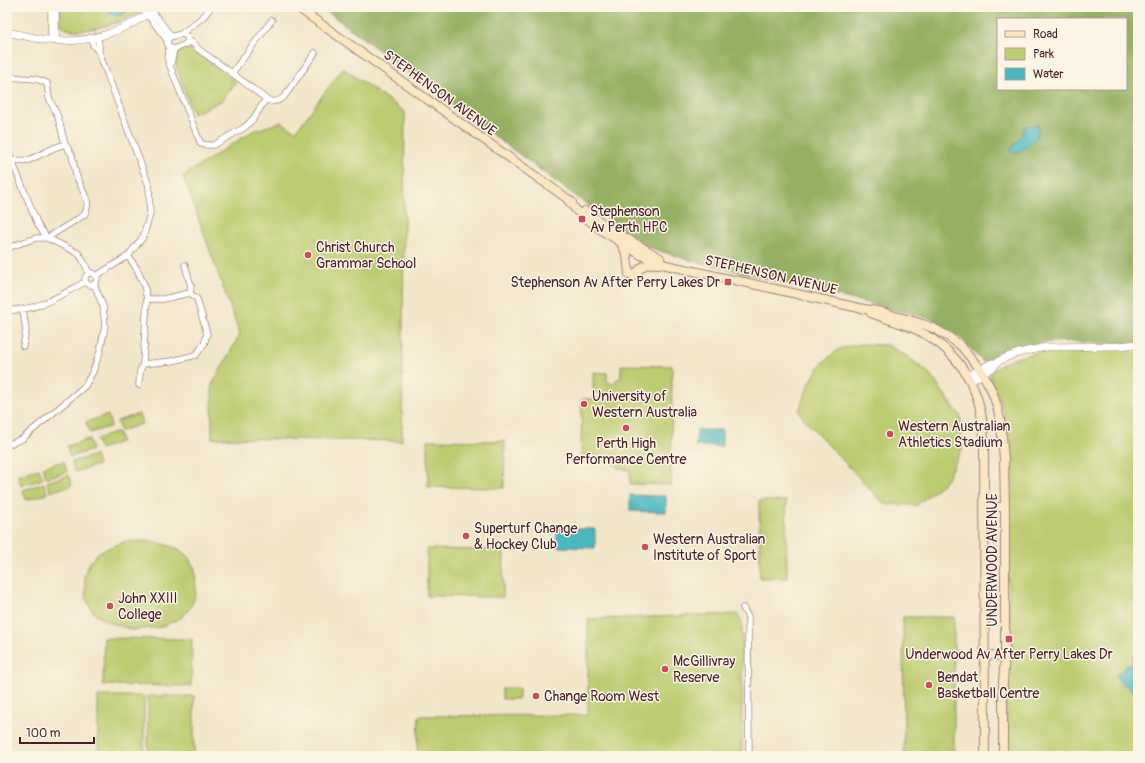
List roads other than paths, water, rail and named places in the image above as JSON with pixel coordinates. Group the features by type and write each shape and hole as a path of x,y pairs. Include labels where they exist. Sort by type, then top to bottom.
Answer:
{"main road":[{"name":"STEPHENSON AVENUE","path":"297,7 568,200 620,235 678,267"},
{"name":"STEPHENSON AVENUE","path":"568,200 576,210 620,243 641,255 666,266 678,267 882,312 916,322 949,337 961,346 982,371"},
{"path":"620,243 627,254 632,275 645,265 651,264 666,266"},
{"name":"STEPHENSON AVENUE","path":"859,308 928,336 941,345 953,357 969,379"},
{"name":"UNDERWOOD AVENUE","path":"982,371 995,397 1000,415 1004,459 1005,656 1003,682 1003,756"},
{"name":"UNDERWOOD AVENUE","path":"969,379 980,405 984,442 985,756"},
{"path":"985,507 1005,507"},
{"path":"985,656 1005,656"}],"street":[{"path":"51,7 54,40"},
{"path":"54,40 56,7"},
{"path":"171,48 187,41 196,23 210,7"},
{"path":"7,32 68,41 94,37 121,29 152,11 169,38"},
{"path":"232,73 272,20"},
{"path":"169,38 181,34 196,23"},
{"path":"181,34 184,34 187,41 195,45 198,49 266,99 274,102 279,101 284,97 315,53"},
{"path":"94,37 99,44 99,52 149,186 150,214 143,237 128,256 96,276"},
{"path":"169,38 167,44 171,48"},
{"path":"171,48 168,61 201,144 207,146 214,145 245,127 266,99"},
{"path":"7,77 36,79 47,83 50,98 58,117 65,144 72,155 76,174 87,200 88,208 80,218 46,238"},
{"path":"9,161 29,160 65,144"},
{"path":"7,147 9,161 38,225 46,238"},
{"path":"7,248 36,238 46,238 78,253 83,260 88,273"},
{"path":"128,256 137,269 144,285 147,299 143,364 140,371 139,384"},
{"path":"185,265 191,286 190,293"},
{"path":"88,273 92,272 96,276 97,280 94,284"},
{"path":"85,282 84,277 88,273"},
{"path":"85,282 89,285 94,284"},
{"path":"7,310 23,310 36,306 85,282"},
{"path":"7,445 22,439 85,386 94,371 100,352 105,326 103,306 94,284"},
{"path":"147,299 163,299 190,293"},
{"path":"143,364 172,361 196,355 204,344 207,334 197,299 190,293"},
{"path":"23,310 26,331 23,346"},
{"path":"969,379 992,363 996,363 1022,352 1047,347 1119,346 1138,344"},
{"path":"743,608 748,617 748,756"}],"water":[{"path":"105,7 133,7 122,15 115,16"},
{"path":"1038,125 1038,130 1037,135 1031,144 1012,153 1010,151 1022,136 1025,126"},
{"path":"697,430 722,430 722,446 696,446"},
{"path":"630,495 666,496 666,512 630,511"},
{"path":"557,528 595,529 595,548 557,547"},
{"path":"1138,653 1138,690 1134,690 1133,692 1124,684 1122,686 1116,674 1127,667 1125,666 1130,665 1132,663 1133,656"}],"place":[{"name":"Stephenson Av Perth HPC","path":"582,219"},
{"name":"Christ Church Grammar School","path":"308,255"},
{"name":"Stephenson Av After Perry Lakes Dr","path":"728,282"},
{"name":"University of Western Australia","path":"584,404"},
{"name":"Perth High Performance Centre","path":"626,428"},
{"name":"Western Australian Athletics Stadium","path":"890,434"},
{"name":"Superturf Change & Hockey Club","path":"466,536"},
{"name":"Western Australian Institute of Sport","path":"645,547"},
{"name":"John XXIII College","path":"110,606"},
{"name":"Underwood Av After Perry Lakes Dr","path":"1009,639"},
{"name":"McGillivray Reserve","path":"665,669"},
{"name":"Bendat Basketball Centre","path":"929,685"},
{"name":"Change Room West","path":"536,696"}]}
